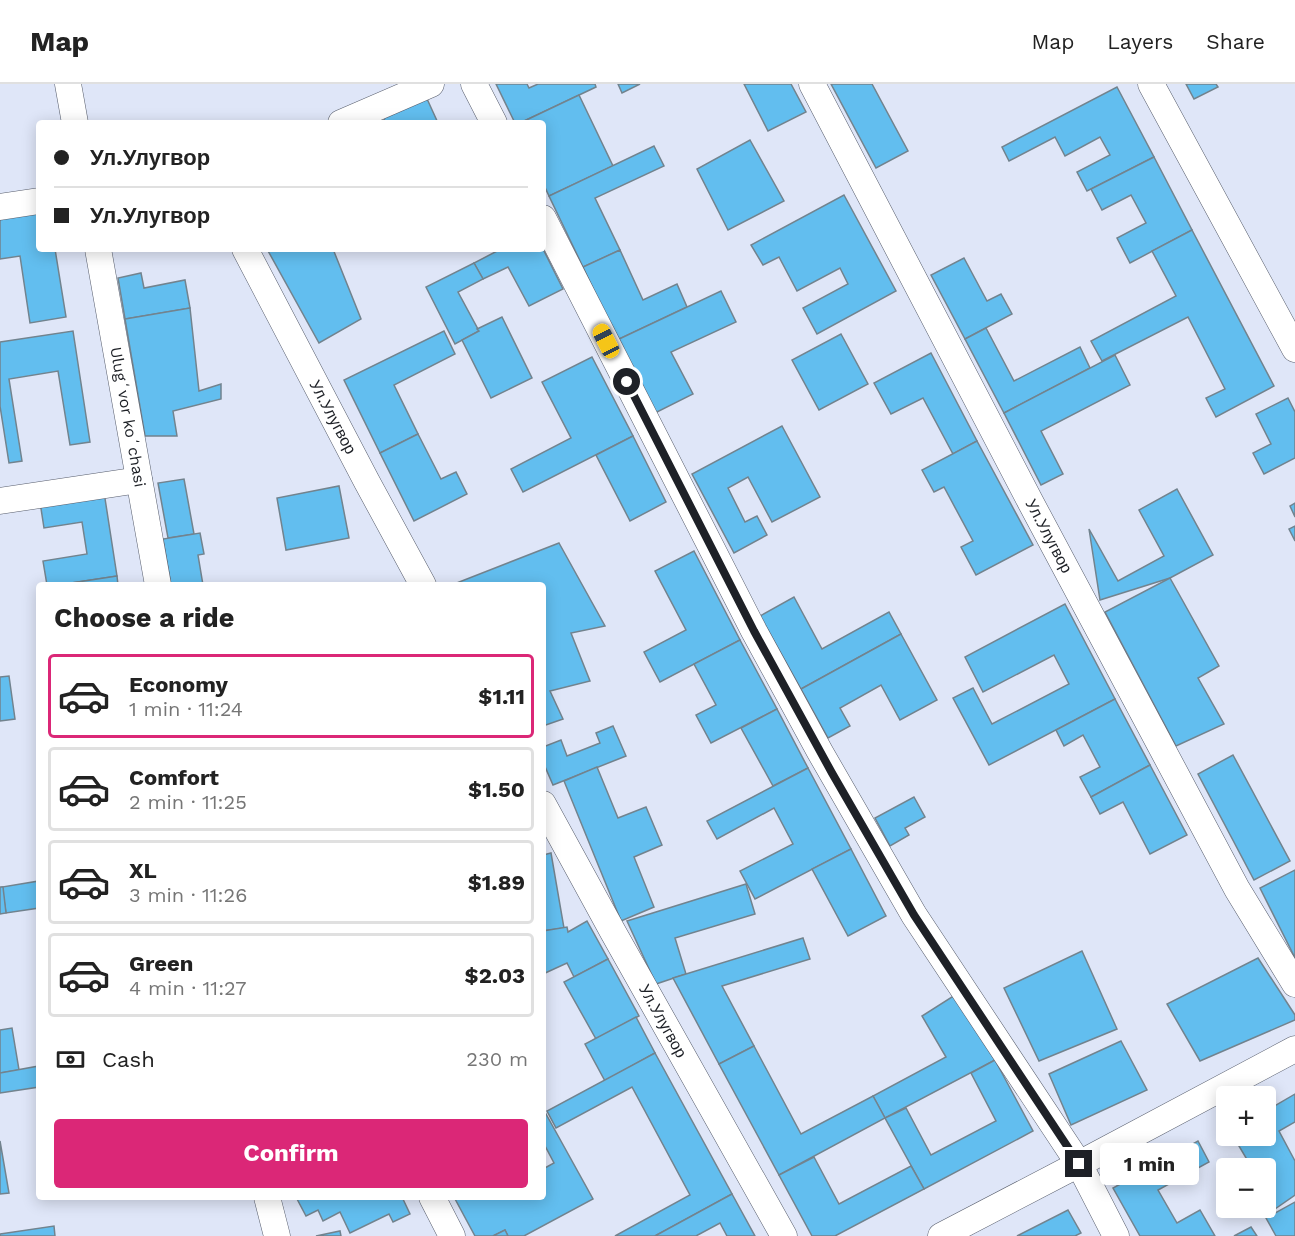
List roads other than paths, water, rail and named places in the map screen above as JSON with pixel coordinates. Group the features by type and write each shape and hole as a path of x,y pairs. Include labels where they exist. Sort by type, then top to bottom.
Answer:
{"street":[{"path":"68,84 74,120"},
{"path":"474,84 492,120"},
{"name":"Ул.Улугвор","path":"812,84 1031,503 1237,889 1295,984"},
{"path":"1151,84 1295,349"},
{"path":"347,120 418,87"},
{"path":"0,207 36,201"},
{"path":"546,224 754,631 820,752 914,915 1079,1164 1116,1236"},
{"name":"Ulugʻvor koʻchasi","path":"99,252 157,582"},
{"name":"Ул.Улугвор","path":"247,252 421,582"},
{"path":"0,501 139,480"},
{"name":"Ул.Улугвор","path":"546,809 784,1236"},
{"path":"940,1236 1295,1049"},
{"path":"268,1200 277,1236"},
{"path":"434,1200 452,1236"}]}
